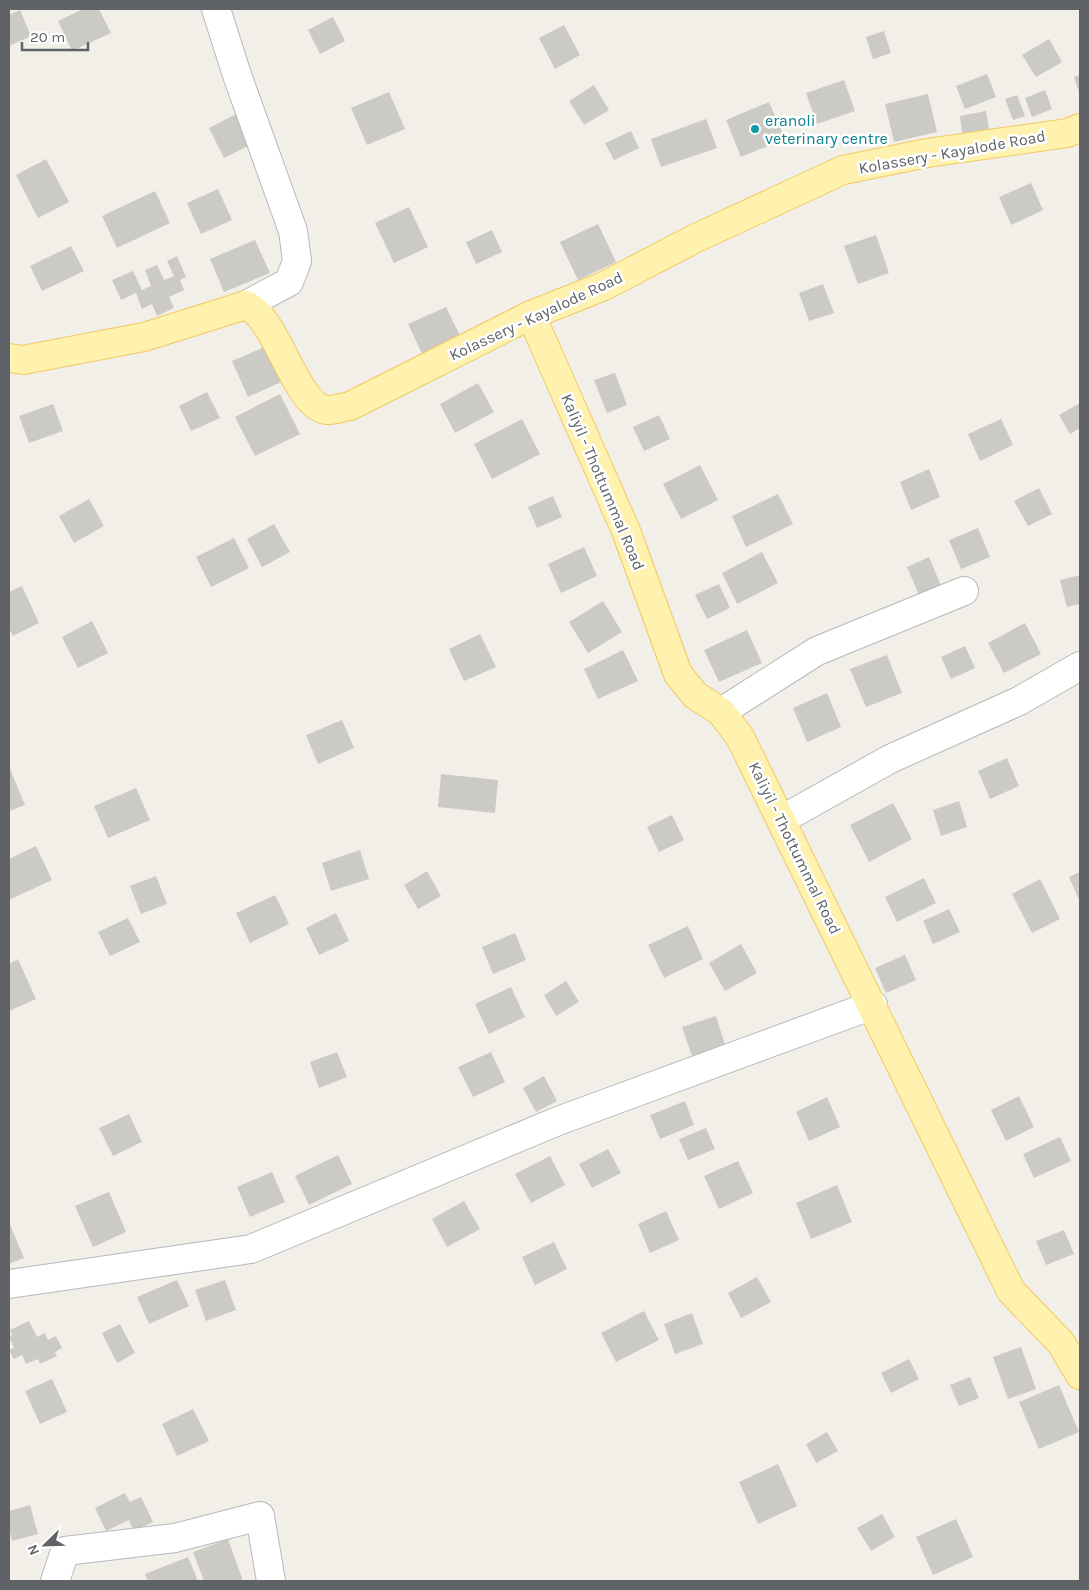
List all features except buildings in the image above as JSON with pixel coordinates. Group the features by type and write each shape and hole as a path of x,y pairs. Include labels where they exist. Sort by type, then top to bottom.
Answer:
{"main road":[{"name":"Kolassery - Kayalode Road","path":"246,305 260,314 310,401 326,410 350,406 531,315 604,286 694,239 843,170 927,152 1066,132 1080,128"},
{"path":"9,358 23,360 144,336 246,305"},
{"name":"Kaliyil - Thottummal Road","path":"531,315 626,531 678,674 695,695 721,712 740,736 1012,1291 1061,1343 1080,1375"}],"street":[{"path":"216,9 237,75 293,231 297,261 289,282 246,305"},
{"path":"721,712 817,651 964,591"},
{"path":"781,820 890,759 1019,701 1080,666"},
{"path":"9,1284 251,1249 558,1121 873,1005"},
{"path":"54,1581 65,1551 175,1538 260,1516 271,1581"}],"place":[{"name":"eranoli veterinary centre","path":"755,129"}]}
